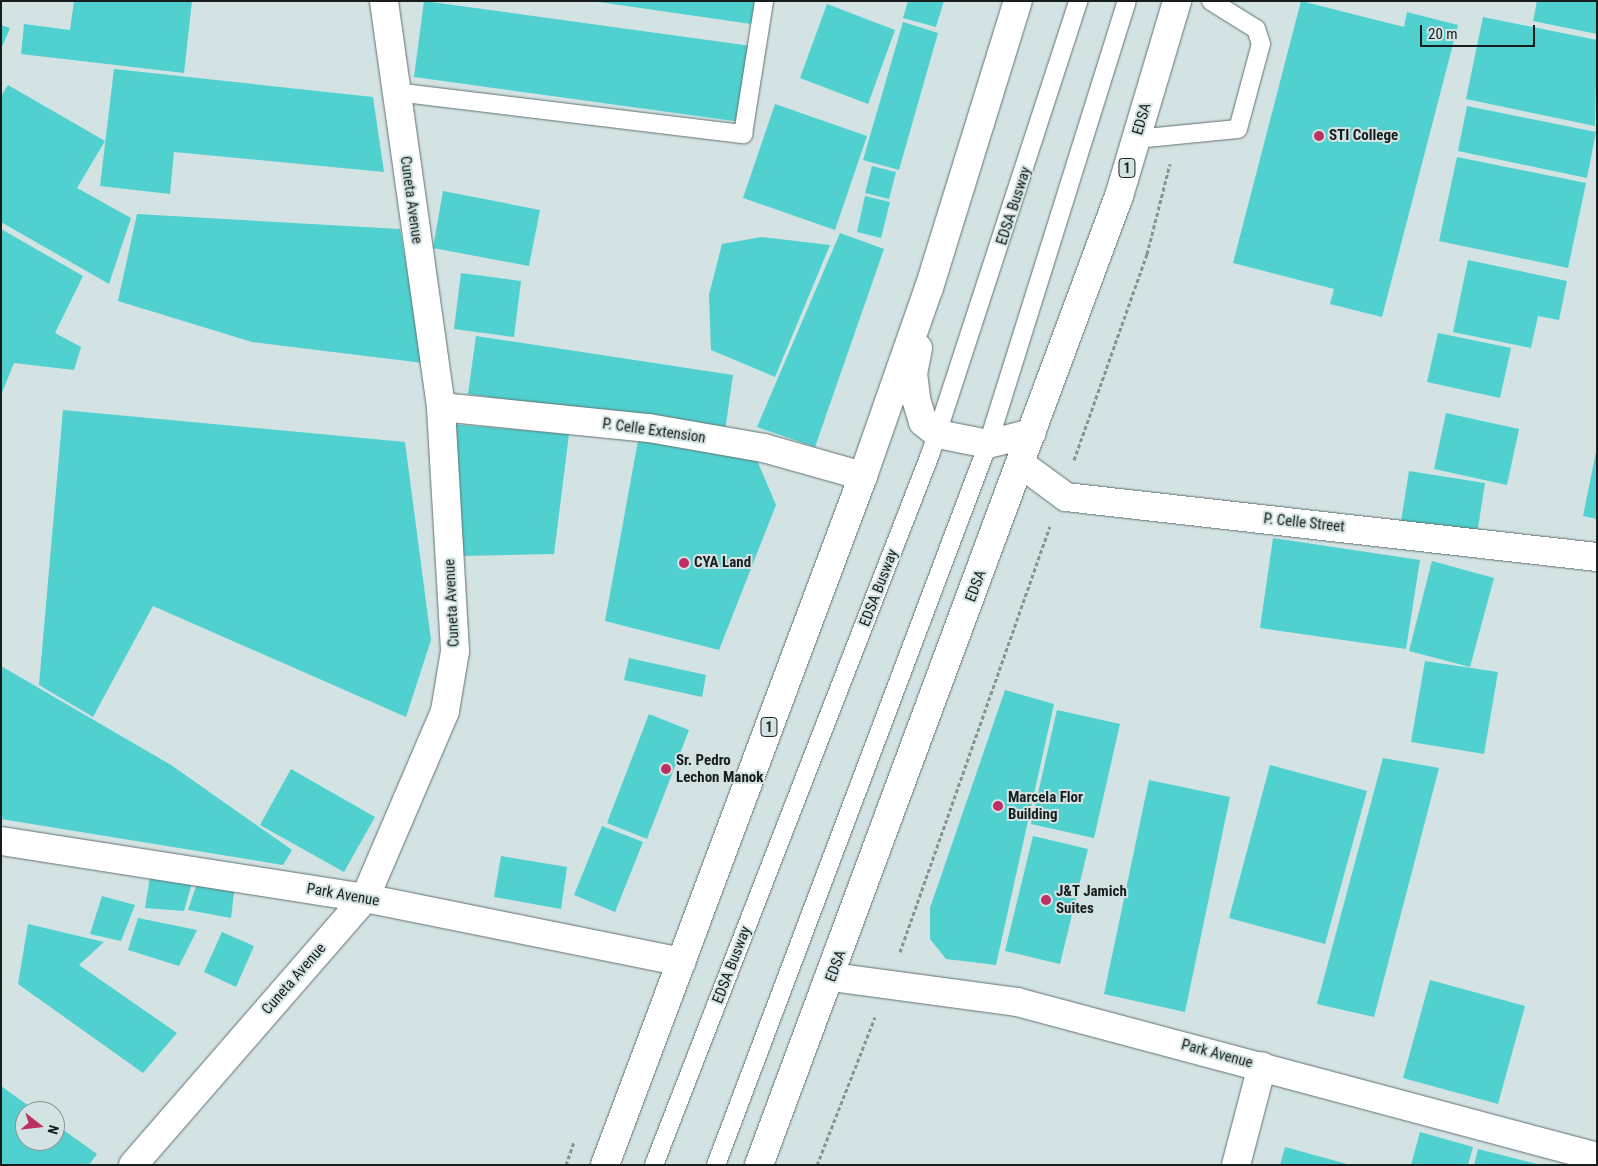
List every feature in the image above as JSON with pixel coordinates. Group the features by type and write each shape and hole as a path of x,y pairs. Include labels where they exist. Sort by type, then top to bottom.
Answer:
{"main road":[{"name":"Cuneta Avenue","path":"133,1165 365,898 445,711 456,651 441,407 394,92 384,1"},
{"name":"1","path":"605,1165 863,476 929,288 1018,1"},
{"name":"EDSA","path":"759,1165 832,977 1021,464 1136,139 1177,1"},
{"path":"929,288 913,373 923,422 938,434 988,444 1032,433"},
{"name":"P. Celle Extension","path":"441,407 649,428 764,448 863,476"},
{"name":"P. Celle Street","path":"1021,464 1062,494 1597,557"},
{"name":"Park Avenue","path":"1,842 365,898 682,962"},
{"name":"Park Avenue","path":"832,977 889,982 1017,1002 1597,1157"},
{"path":"1236,1165 1262,1066"}],"lane":[{"path":"394,92 743,134 764,1"},
{"name":"EDSA Busway","path":"654,1165 938,434 1078,1"},
{"path":"716,1165 988,444 1127,1"},
{"path":"1136,139 1238,129 1261,44 1256,29 1211,1"}],"path":[{"path":"817,1165 889,982 1148,254 1177,135"}],"building":[{"path":"74,1 192,1 184,73 21,54 24,24 70,30"},
{"path":"424,1 751,46 741,122 414,77"},
{"path":"592,1 761,1 758,25"},
{"path":"908,1 944,1 936,27 903,18"},
{"path":"1301,1 1404,27 1407,12 1458,25 1382,317 1330,304 1334,289 1233,263"},
{"path":"1537,1 1597,1 1597,34 1533,21"},
{"path":"827,4 895,30 868,104 800,78"},
{"path":"1483,17 1597,40 1595,126 1466,99"},
{"path":"903,22 938,33 899,170 863,160"},
{"path":"1,25 10,28 1,49"},
{"path":"114,69 373,97 384,172 174,152 170,194 100,186"},
{"path":"8,85 105,141 77,188 131,218 109,284 1,222 1,96"},
{"path":"775,104 867,136 835,230 743,198"},
{"path":"1467,106 1596,132 1587,178 1458,151"},
{"path":"1457,157 1586,183 1568,268 1439,241"},
{"path":"872,166 896,172 889,199 865,193"},
{"path":"443,191 540,210 529,266 433,248"},
{"path":"865,196 890,202 881,238 857,232"},
{"path":"137,214 400,229 423,363 252,342 118,301"},
{"path":"1,229 83,276 55,333 81,347 74,370 14,363 1,395"},
{"path":"840,233 884,249 815,447 757,427"},
{"path":"762,237 830,245 775,377 711,350 709,295 722,244"},
{"path":"1468,260 1567,281 1559,320 1538,316 1531,348 1453,332"},
{"path":"461,273 521,281 514,337 454,329"},
{"path":"1438,333 1511,348 1500,398 1427,382"},
{"path":"476,336 733,375 725,431 468,394"},
{"path":"63,410 405,442 431,640 406,717 153,606 93,717 39,685"},
{"path":"1446,413 1519,429 1507,485 1434,469"},
{"path":"451,424 569,434 554,554 459,556"},
{"name":"CYA Land","path":"638,441 754,453 776,505 719,650 605,621"},
{"path":"1597,452 1597,519 1583,516"},
{"path":"1409,471 1485,483 1476,541 1400,528"},
{"path":"1273,538 1420,560 1406,649 1260,628"},
{"path":"1432,561 1494,578 1470,667 1409,651"},
{"path":"629,658 706,675 702,697 624,680"},
{"path":"1425,661 1498,672 1484,754 1411,742"},
{"path":"1,666 171,765 292,850 283,865 1,819"},
{"name":"Marcela Flor Building","path":"1005,690 1054,704 996,965 946,959 930,939 930,908"},
{"path":"1057,710 1120,724 1094,838 1031,824"},
{"path":"649,714 689,730 647,839 607,823"},
{"path":"1383,758 1439,768 1374,1017 1317,1004"},
{"path":"1270,765 1367,791 1325,944 1229,918"},
{"path":"291,769 375,817 344,872 260,825"},
{"path":"1149,780 1230,797 1185,1012 1104,994"},
{"path":"602,826 643,842 615,912 574,895"},
{"name":"J&T Jamich Suites","path":"1033,836 1088,849 1060,964 1005,951"},
{"path":"501,856 567,867 561,909 494,897"},
{"path":"151,871 194,876 184,911 145,908"},
{"path":"199,877 235,885 231,918 188,910"},
{"path":"102,896 135,905 121,941 90,934"},
{"path":"138,918 197,930 179,966 128,950"},
{"path":"28,924 104,942 79,965 177,1033 143,1073 18,984"},
{"path":"222,932 254,946 236,987 204,972"},
{"path":"1430,980 1525,1006 1498,1104 1403,1078"},
{"path":"1,1086 22,1101 15,1101 15,1151 65,1151 65,1131 97,1154 89,1165 1,1165"},
{"path":"1420,1132 1473,1147 1468,1165 1411,1165"},
{"path":"1285,1147 1347,1164 1280,1165"},
{"path":"1478,1149 1537,1164 1474,1165"}],"place":[{"name":"STI College","path":"1319,136"},
{"name":"CYA Land","path":"684,563"},
{"name":"Sr. Pedro Lechon Manok","path":"666,769"},
{"name":"Marcela Flor Building","path":"998,806"},
{"name":"J&T Jamich Suites","path":"1046,900"}]}
